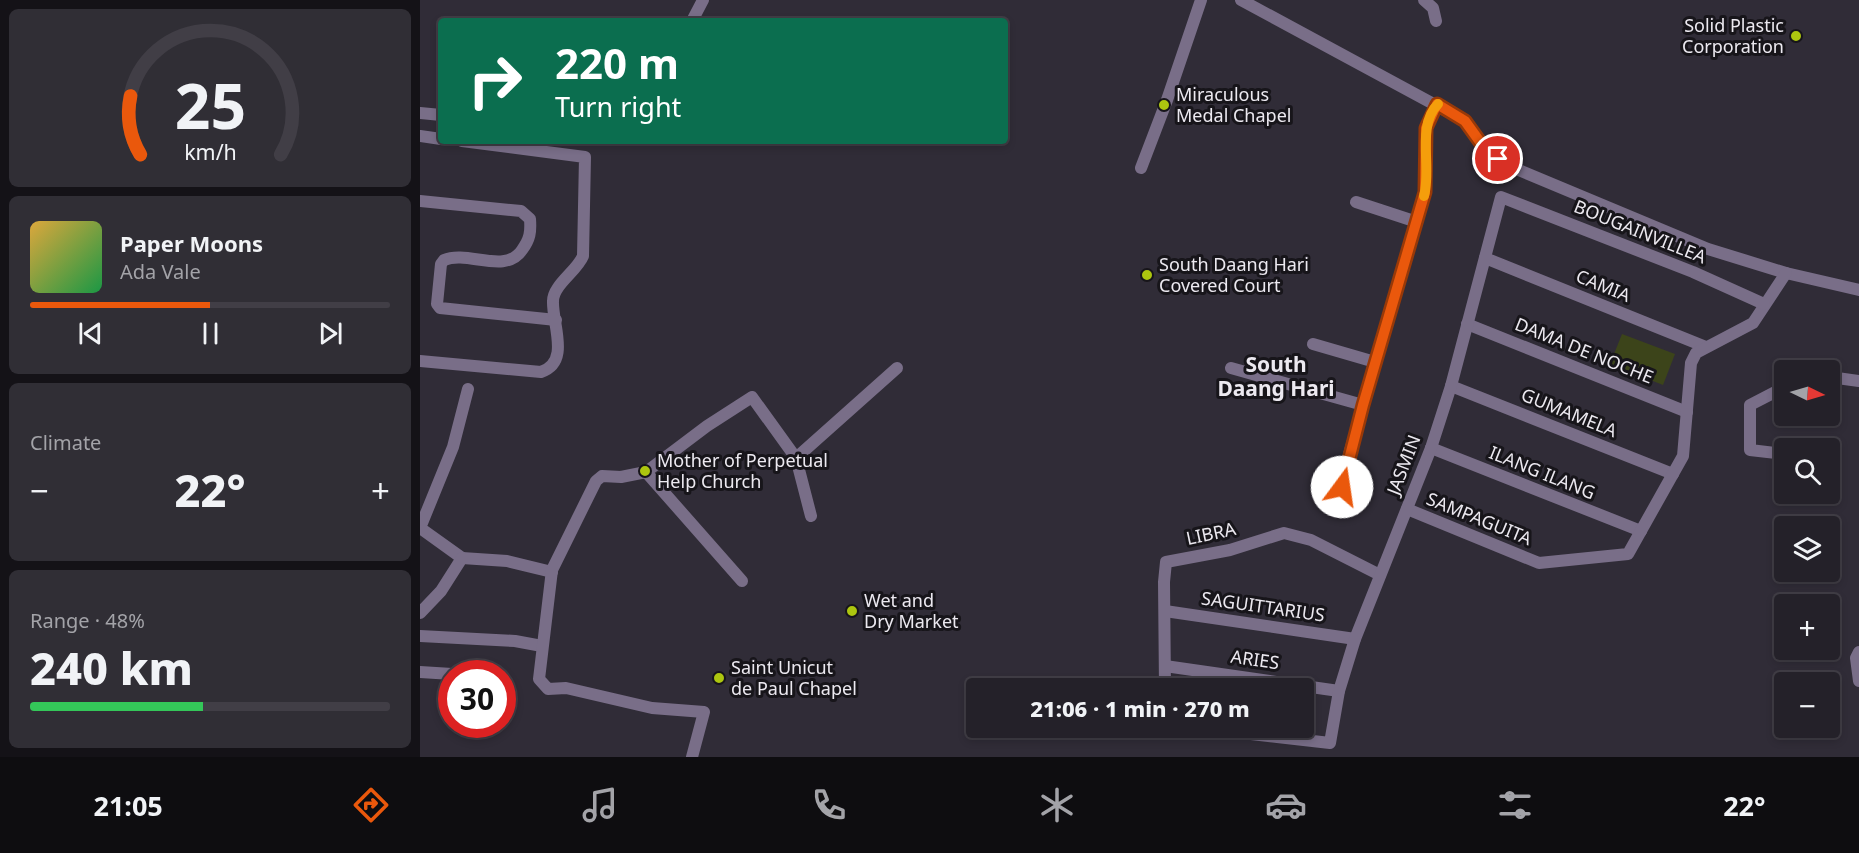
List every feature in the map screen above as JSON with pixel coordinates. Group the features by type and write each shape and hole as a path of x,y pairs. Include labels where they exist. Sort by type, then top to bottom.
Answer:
{"street":[{"path":"694,18 703,0"},
{"path":"1141,168 1201,0"},
{"path":"1424,0 1433,8 1436,21"},
{"path":"1244,1 1465,121 1488,153 1509,166 1657,230 1786,273 1859,290"},
{"path":"1339,489 1417,222 1427,176 1426,128 1437,104"},
{"path":"420,113 438,115"},
{"path":"420,136 438,139"},
{"path":"420,361 541,372 550,369 556,361 558,333 553,300 555,293 584,256 585,157 485,144"},
{"name":"JASMIN","path":"1286,738 1330,743 1340,691 1355,639 1431,448 1451,386 1501,197"},
{"name":"BOUGAINVILLEA","path":"1501,197 1693,272 1764,304"},
{"path":"420,201 521,211 530,219 529,241 519,255 510,262 444,260 441,264 438,294 440,308 556,320"},
{"path":"1356,202 1417,222"},
{"name":"CAMIA","path":"1485,258 1706,347"},
{"name":"SAMPAGUITA","path":"1407,509 1539,563 1628,554 1683,456 1691,363 1696,353 1753,323 1786,273"},
{"name":"DAMA DE NOCHE","path":"1467,324 1687,412"},
{"path":"1313,344 1375,362"},
{"path":"796,458 897,368"},
{"path":"1231,368 1363,405"},
{"path":"1840,378 1859,381"},
{"name":"GUMAMELA","path":"1451,386 1673,474"},
{"path":"468,389 453,447 420,529 462,558 507,561 552,572"},
{"path":"1774,393 1750,405 1750,450 1774,453"},
{"path":"692,757 704,712 652,708 566,688 548,689 539,679 552,572 596,481 602,476 621,477 646,472 707,426 752,397 796,458 812,516"},
{"name":"ILANG ILANG","path":"1431,448 1641,531"},
{"path":"646,472 742,581"},
{"name":"LIBRA","path":"1165,678 1166,562 1230,550 1284,533 1311,540 1380,575"},
{"path":"420,613 441,591 462,558"},
{"name":"SAGUITTARIUS","path":"1166,611 1355,639"},
{"path":"420,636 515,641 542,646"},
{"path":"1859,652 1856,658 1859,681"},
{"name":"ARIES","path":"1165,666 1340,691"},
{"path":"420,672 438,673"}],"green space":[{"path":"1622,334 1675,354 1663,385 1610,364"}],"slow traffic":[{"path":"1424,196 1427,176 1426,128 1438,104"}],"place":[{"name":"Solid Plastic Corporation","path":"1796,36"},
{"name":"Miraculous Medal Chapel","path":"1164,105"},
{"name":"South Daang Hari Covered Court","path":"1147,275"},
{"name":"Mother of Perpetual Help Church","path":"645,471"},
{"name":"Wet and Dry Market","path":"852,611"},
{"name":"Saint Unicut de Paul Chapel","path":"719,678"}],"district":[{"name":"South Daang Hari","path":"1276,377"}],"route":[{"path":"1342,487 1363,405 1425,192 1426,128 1437,104 1465,121 1488,153 1498,159"}]}
